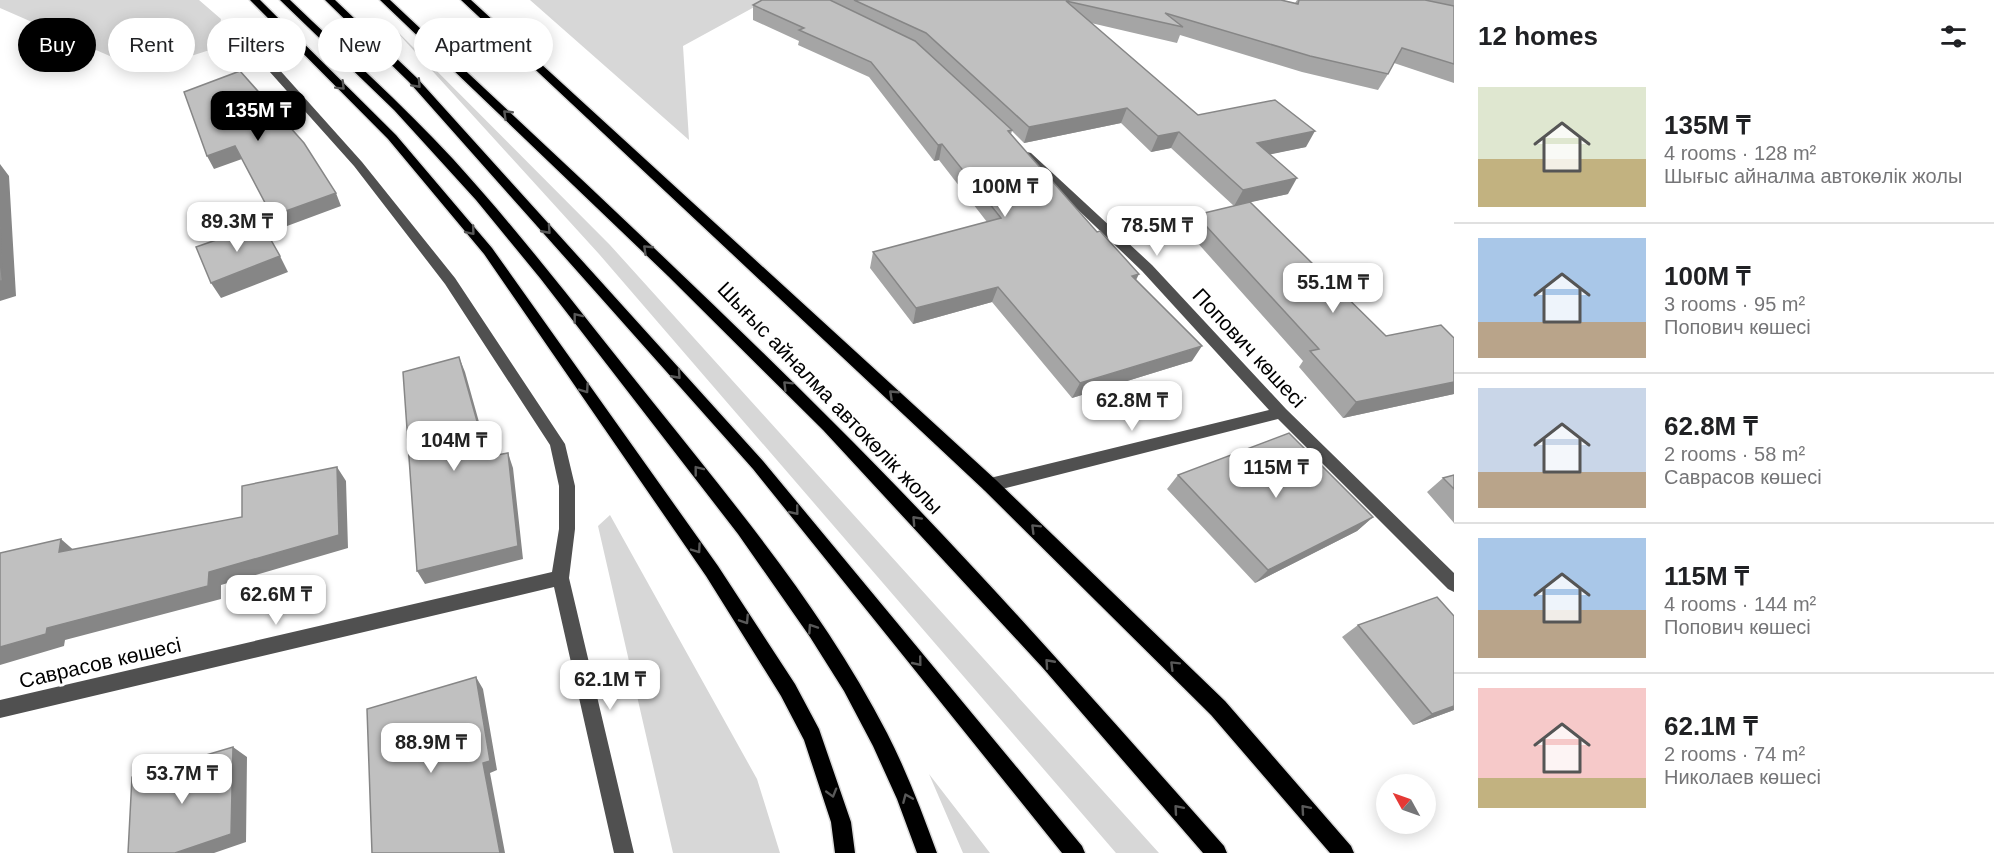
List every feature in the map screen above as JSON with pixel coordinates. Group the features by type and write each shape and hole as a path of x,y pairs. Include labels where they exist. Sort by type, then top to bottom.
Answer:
{"main road":[{"path":"255,0 392,137 488,250 712,571 788,690 812,735 841,822 845,853"},
{"path":"285,0 414,124 514,238 732,513 815,632 867,717 898,779 927,853"},
{"path":"330,0 413,80 758,465 1053,826 1072,853"},
{"name":"Шығыс айналма автокөлік жолы","path":"385,0 673,273 828,426 1048,662 1217,853"},
{"path":"466,0 990,485 1218,708 1344,853"}],"street":[{"path":"276,72 358,164 450,281 557,444 567,486 567,529 560,578 624,853"},
{"name":"Попович көшесі","path":"1020,148 1147,268 1281,413 1454,584"},
{"path":"990,485 1281,413"},
{"name":"Саврасов көшесі","path":"0,709 560,578"}],"shaded area":[{"path":"0,0 199,0 220,18 207,18 207,51 195,55 195,18 108,18 108,55 96,50 96,18 23,18 0,8"},
{"path":"530,0 767,0 683,46 689,140"},
{"path":"402,36 414,48 414,51 402,38"},
{"path":"433,72 438,72 610,245 1159,853 1116,853 599,254"},
{"path":"610,515 757,779 780,853 673,853 598,526"},
{"path":"929,774 990,853 963,853"}],"building":[{"path":"762,0 830,0 915,41 1012,130 1008,131 1097,232 1100,231 1139,274 1132,276 1202,346 1080,383 998,287 916,308 873,252 1001,218 942,144 938,145 871,62 799,30 804,28 753,5"},
{"path":"854,0 1281,0 1298,4 1299,0 1425,0 1454,6 1454,64 1402,48 1388,74 1310,56 1165,13 1183,27 1066,1 1198,115 1275,100 1315,131 1257,143 1297,178 1243,190 1179,132 1158,136 1127,108 1029,127 926,33"},
{"path":"241,72 304,143 336,193 272,216 235,146 207,156 184,92"},
{"path":"1250,202 1386,336 1441,325 1454,338 1454,382 1356,402 1310,351 1319,349 1196,215"},
{"path":"262,224 280,256 211,283 196,247"},
{"path":"0,225 2,281 0,281"},
{"path":"459,357 487,457 508,453 518,546 417,571 403,372"},
{"path":"1289,433 1373,517 1268,570 1178,475"},
{"path":"337,467 339,535 209,572 208,586 47,628 46,634 0,647 0,553 61,539 59,552 242,517 242,486"},
{"path":"1454,475 1454,489 1443,478"},
{"path":"1437,597 1454,616 1454,706 1432,714 1358,625"},
{"path":"476,677 490,761 483,763 500,853 372,853 367,709"},
{"path":"233,747 231,834 175,853 128,853 132,777"}]}
